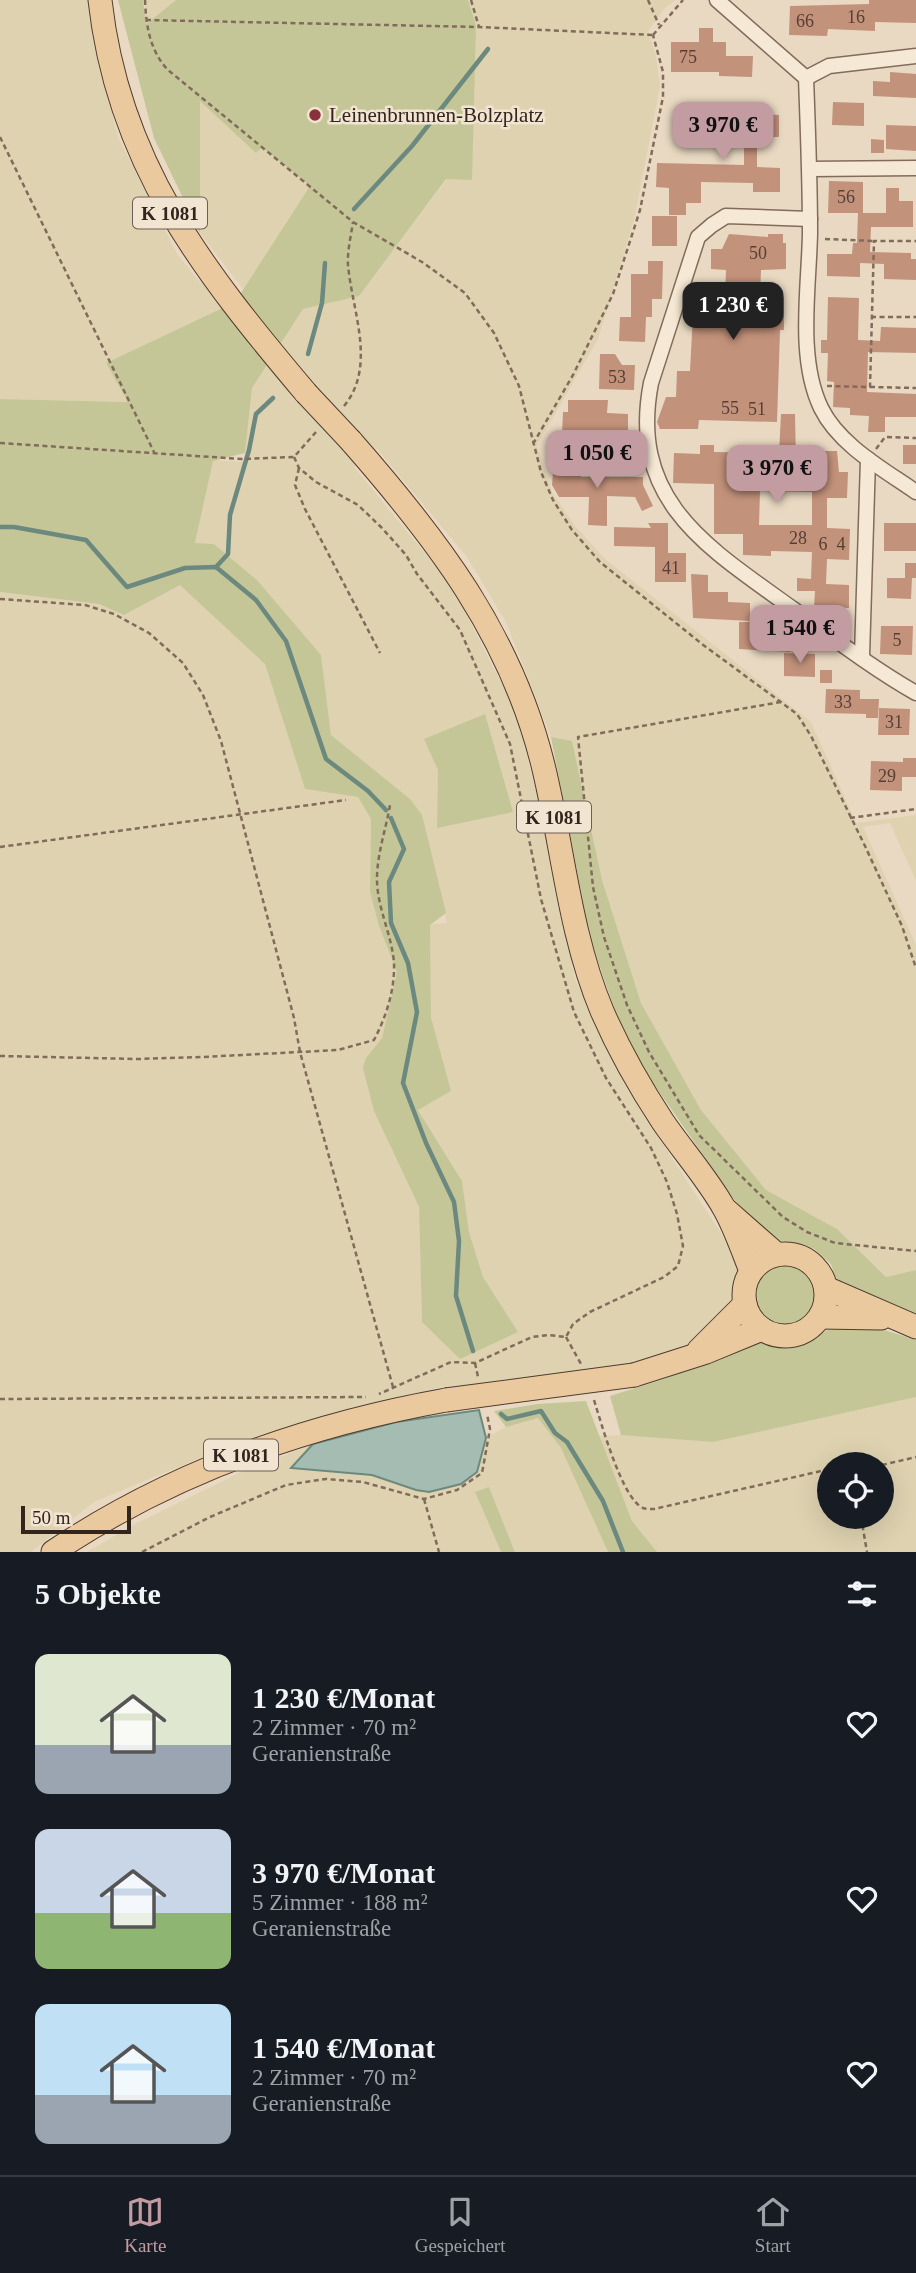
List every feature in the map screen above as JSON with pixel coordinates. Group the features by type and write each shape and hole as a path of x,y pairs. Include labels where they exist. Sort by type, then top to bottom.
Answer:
{"main road":[{"name":"K 1081","path":"100,0 118,91 150,176 177,224 205,267 306,393 420,522 452,564 481,612 528,716 542,762 575,924 602,1011 634,1075 663,1122 725,1209 751,1271"},
{"name":"K 1081","path":"725,1209 776,1254"},
{"path":"776,1254 796,1254 807,1259 817,1268 826,1288 826,1303 820,1317 805,1331 794,1335 782,1336 762,1329 751,1319 745,1304 744,1288 751,1271 760,1261 776,1254"},
{"path":"826,1288 916,1327"},
{"name":"K 1081","path":"691,1357 745,1304"},
{"path":"820,1317 894,1318"},
{"name":"K 1081","path":"53,1552 155,1493 236,1457 329,1426 446,1400 634,1375 691,1357 762,1329"}],"street":[{"path":"717,0 806,78 810,169 807,330 812,385 821,410 835,429 868,459 916,492"},
{"path":"806,78 830,66 916,56"},
{"path":"810,169 916,168"},
{"path":"810,219 726,216 698,237 651,383 646,407 646,432 651,461 658,481 674,508 695,535 734,567 916,694"},
{"path":"862,656 868,459"}],"lane":[{"path":"580,460 651,461"}],"path":[{"path":"145,0 146,20 154,51 168,69 353,222 422,262 465,293 494,333 519,386 541,472 553,500 572,530 600,562 702,644 797,714 811,736 902,926 916,968"},
{"path":"471,0 480,27"},
{"path":"648,0 659,26"},
{"path":"533,444 573,375 613,294 640,210 663,97 663,72 653,35 683,0"},
{"path":"146,20 480,27 653,35"},
{"path":"0,137 154,452"},
{"path":"337,413 357,385 362,367 348,262 353,222"},
{"path":"810,238 916,241"},
{"path":"870,387 874,241"},
{"path":"871,317 916,317"},
{"path":"812,385 916,388"},
{"path":"0,443 251,459 294,457 317,431"},
{"path":"868,459 885,437 916,438"},
{"path":"294,457 299,468 316,482 358,505 406,555 417,574"},
{"path":"299,468 295,485 305,509 380,653"},
{"path":"0,599 85,605 114,614 149,633 183,663 203,695 221,741 239,816 271,925 300,1052 393,1387"},
{"path":"780,702 578,737 593,887 604,937 627,1005 699,1135 783,1217 807,1232 835,1243 916,1251"},
{"path":"0,847 346,800"},
{"path":"0,1056 137,1059 338,1049 373,1040 384,1020 392,989 394,962 377,879 390,805"},
{"path":"850,818 916,809"},
{"path":"566,1337 573,1324 590,1312 664,1278 678,1266 683,1246 677,1214"},
{"path":"0,1399 244,1396 348,1399 373,1396 451,1362 475,1363 532,1337 566,1337"},
{"path":"566,1337 583,1368"},
{"path":"591,1392 620,1478 635,1503 643,1508 654,1509 817,1472"},
{"path":"142,1552 210,1517 286,1485 326,1479 363,1482 424,1499 457,1490 482,1473 490,1429"},
{"path":"894,1462 916,1457"},
{"path":"424,1499 439,1552"},
{"path":"864,1529 867,1552"}],"shaded area":[{"path":"0,0 88,0 92,34 118,137 177,254 199,281 220,294 226,306 106,363 128,402 0,399"},
{"path":"145,0 176,0 145,24"},
{"path":"468,0 676,0 665,8 648,31 656,56 660,86 634,220 598,339 537,445 552,492 575,526 605,559 811,722 856,823 916,815 916,881 890,823 863,827 916,945 916,1270 886,1277 837,1229 766,1190 701,1110 641,1003 602,880 572,742 551,737 506,622 467,557 377,449 354,467 443,575 458,598 515,710 540,806 575,979 627,1089 730,1247 738,1271 730,1305 695,1343 666,1358 631,1367 436,1388 351,1408 205,1456 94,1502 31,1552 0,1552 0,592 99,604 124,615 180,584 265,664 305,789 358,797 371,819 370,892 379,926 397,972 382,1038 366,1058 374,1111 419,1207 422,1322 517,1332 483,1277 469,1232 462,1181 418,1109 451,1091 431,1017 430,924 447,923 422,815 409,799 331,735 321,655 257,580 214,544 195,543 213,460 244,462 252,388 303,309 359,295 447,179 476,25","holes":["438,770 513,812 437,827"]},
{"path":"200,100 256,153 284,119 330,156 243,289 200,233"},
{"path":"916,1397 916,1552 657,1552 632,1521 599,1436 629,1435 713,1442"},
{"path":"479,1410 486,1438 477,1472 461,1484 429,1492 372,1475 291,1468 313,1444 396,1422"},
{"path":"538,1418 561,1448 608,1552 515,1552 489,1487 475,1492 501,1552 87,1552 135,1524 237,1474 313,1444 292,1468 372,1475 429,1492 461,1484 477,1472 486,1438 506,1427"}],"green space":[{"path":"118,0 143,0 146,24 176,0 468,0 476,25 472,180 446,179 359,296 303,309 252,388 245,453 213,461 195,543 214,544 257,580 321,655 331,735 410,799 422,815 446,913 430,925 431,1017 451,1091 418,1110 462,1181 469,1232 483,1277 518,1332 460,1359 422,1322 419,1207 374,1111 363,1068 366,1058 382,1038 397,972 379,926 370,892 371,819 358,797 305,789 265,664 180,585 124,615 99,604 0,592 0,399 128,402 106,363 235,302 310,186 262,147 256,153 200,101 200,233 154,138"},
{"path":"485,714 513,812 437,828 438,770 424,739"},
{"path":"551,737 572,741 602,880 641,1003 701,1110 766,1190 837,1229 886,1277 916,1270 916,1314 861,1296 842,1285 835,1277 831,1264 813,1248 773,1239 741,1209 644,1070 615,1011 590,938"},
{"path":"786,1261 799,1264 809,1271 816,1281 819,1294 816,1307 809,1317 799,1324 786,1327 773,1324 763,1317 756,1307 753,1294 756,1281 763,1271 773,1264"},
{"path":"839,1323 875,1327 916,1340 916,1397 713,1442 621,1435 610,1396 664,1379 750,1342 794,1345 810,1340"},
{"path":"586,1401 632,1521 657,1552 608,1552 561,1448 538,1418 506,1427 494,1411 538,1404"},
{"path":"489,1487 515,1552 501,1552 475,1492"}],"building":[{"path":"869,0 916,0 916,23 875,22 875,31 828,29 827,36 789,35 790,6 869,4"},
{"path":"699,28 713,28 713,42 726,42 726,56 753,56 752,77 719,76 719,72 671,72 671,42 699,42"},
{"path":"890,72 916,74 916,98 873,96 873,81 890,82"},
{"path":"833,102 864,103 864,126 832,125"},
{"path":"713,112 779,115 779,137 757,139 757,167 780,168 780,192 753,192 753,183 701,182 701,203 686,203 686,215 669,215 669,188 656,187 657,163 744,165 744,138 712,137"},
{"path":"886,125 916,126 916,151 886,149"},
{"path":"871,139 884,140 884,153 871,153"},
{"path":"829,181 863,182 863,213 828,213"},
{"path":"886,188 899,188 899,201 913,201 913,227 871,227 870,252 911,253 911,259 916,259 916,280 884,279 884,264 860,263 860,277 827,276 827,254 852,254 853,243 857,243 858,213 886,213"},
{"path":"652,216 677,216 677,246 652,246"},
{"path":"729,234 768,237 768,234 783,234 783,243 786,243 786,269 761,270 760,297 784,297 784,330 780,330 777,422 699,420 698,429 660,429 657,422 666,397 676,397 677,371 690,371 694,296 725,296 726,270 711,269 711,249 722,249"},
{"path":"648,261 663,261 662,299 652,299 652,317 646,317 645,342 619,341 620,317 631,317 631,274 648,274"},
{"path":"828,297 859,298 858,340 880,341 881,327 916,328 916,353 868,352 867,392 916,394 916,417 885,417 885,432 868,432 869,416 850,415 850,408 833,407 834,382 827,381 828,353 821,353 821,340 827,340"},
{"path":"600,354 615,354 622,365 635,365 634,390 599,389"},
{"path":"568,400 608,400 607,413 628,414 628,437 562,434 563,412 568,412"},
{"path":"781,414 795,414 796,464 823,464 824,451 837,451 839,472 848,472 847,498 827,498 827,528 850,529 849,560 827,559 826,584 849,585 849,608 814,608 815,591 797,591 797,578 811,579 812,552 771,551 771,556 743,555 743,534 714,534 714,484 673,483 674,453 700,454 700,445 714,445 714,452 779,453","holes":["760,491 812,492 812,525 759,525"]},
{"path":"903,445 916,445 916,464 903,464"},
{"path":"554,459 570,459 569,471 581,471 581,477 643,477 643,485 653,506 642,511 635,497 607,496 607,526 588,525 589,497 559,497 552,485"},
{"path":"648,523 668,523 668,553 686,553 686,582 655,582 655,547 614,546 614,527 651,528"},
{"path":"884,523 916,523 916,551 884,551"},
{"path":"905,563 916,563 916,578 905,578"},
{"path":"691,574 708,575 708,592 728,592 728,602 750,603 750,621 693,618"},
{"path":"887,578 912,578 911,599 887,598"},
{"path":"739,622 771,622 770,629 791,630 790,652 739,649"},
{"path":"881,626 913,626 912,655 880,654"},
{"path":"784,653 815,654 815,677 784,676"},
{"path":"820,670 832,670 832,683 820,683"},
{"path":"826,689 860,690 860,699 879,699 878,718 866,718 866,714 825,713"},
{"path":"879,708 910,709 909,735 878,735"},
{"path":"903,758 916,758 916,777 902,777 902,791 870,790 871,761 903,762"}],"waterway":[{"path":"354,209 412,146 488,49"},
{"path":"308,354 322,303 325,263"},
{"path":"216,567 228,554 230,515 249,450 256,414 273,398"},
{"path":"0,527 86,540 127,587 185,568 216,567 256,600 286,641 326,759 368,791 386,810"},
{"path":"391,818 404,849 389,882 391,923 408,963 417,1012 403,1083 426,1143 454,1202 459,1241 456,1296 473,1351"},
{"path":"501,1414 507,1419 541,1411 555,1433 567,1442 603,1501 623,1552"}],"place":[{"name":"Leinenbrunnen-Bolzplatz","path":"315,115"}]}
